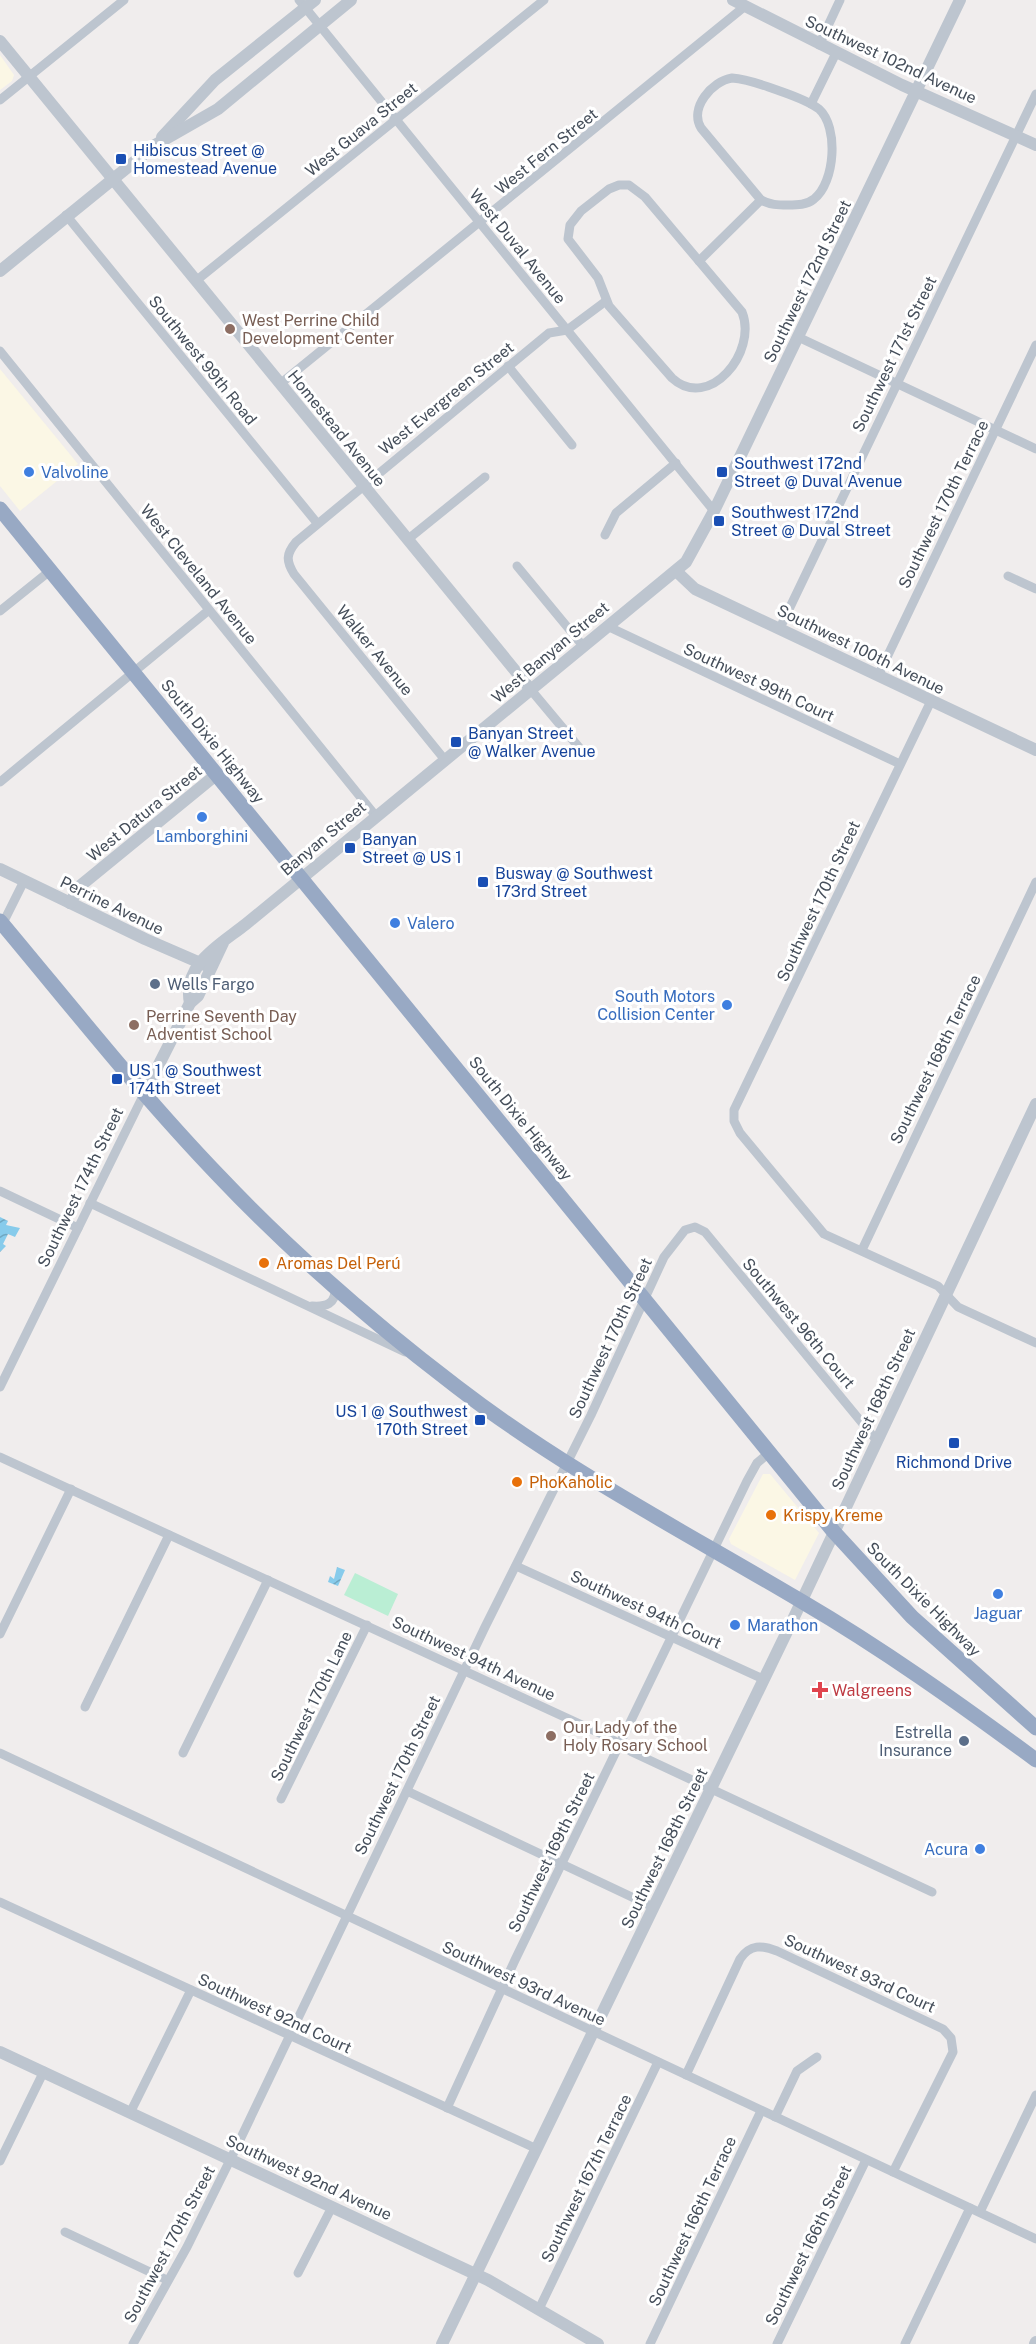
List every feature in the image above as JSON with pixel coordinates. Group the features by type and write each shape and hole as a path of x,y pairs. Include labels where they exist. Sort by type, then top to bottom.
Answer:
{"highway":[{"name":"South Dixie Highway","path":"0,508 834,1532 912,1617 1036,1728"},
{"path":"1,925 144,1094 238,1197 335,1288 421,1359 483,1407 566,1463 801,1601 893,1658 1036,1760"},
{"path":"982,1720 1000,1698"}],"street":[{"path":"0,100 124,0"},
{"path":"0,272 112,178 155,145 218,109 351,0"},
{"name":"West Guava Street","path":"197,280 544,0"},
{"path":"819,45 840,0"},
{"name":"Southwest 172nd Street","path":"676,571 691,555 714,511 960,0"},
{"path":"155,145 215,80 306,2"},
{"name":"West Duval Avenue","path":"306,2 318,25 714,511"},
{"name":"Southwest 102nd Avenue","path":"738,3 819,45 1036,145"},
{"name":"West Fern Street","path":"280,384 480,222 738,3"},
{"name":"Homestead Avenue","path":"0,41 582,751"},
{"path":"811,104 836,53"},
{"path":"732,78 747,80 811,104 824,114 831,129 831,160 824,187 814,199 802,204 771,205 761,200 699,124 699,109 703,99 718,84 732,78"},
{"name":"Southwest 171st Street","path":"780,628 1036,94"},
{"path":"626,184 641,193 699,261 739,307 746,327 745,345 738,360 714,382 691,387 678,382 606,301 598,278 569,243 568,229 581,211 614,187 626,184"},
{"path":"699,261 761,200"},
{"name":"Southwest 99th Road","path":"66,215 317,523"},
{"name":"West Evergreen Street","path":"287,556 296,542 317,523 549,333 567,330 606,301"},
{"path":"798,337 1036,449"},
{"name":"Southwest 170th Terrace","path":"878,676 1036,345"},
{"name":"West Cleveland Avenue","path":"0,351 375,815"},
{"path":"508,366 572,445"},
{"path":"605,535 616,513 676,463"},
{"path":"407,540 485,477"},
{"name":"Walker Avenue","path":"287,556 294,574 445,760"},
{"path":"517,566 582,646"},
{"path":"0,611 51,570"},
{"name":"Southwest 100th Avenue","path":"676,571 695,589 1036,750"},
{"name":"West Banyan Street","path":"445,760 676,571"},
{"path":"1008,576 1036,589"},
{"path":"0,782 209,610"},
{"name":"Southwest 99th Court","path":"606,626 900,764"},
{"name":"Southwest 170th Street","path":"862,1250 829,1238 815,1226 737,1130 733,1115 930,700"},
{"name":"Banyan Street","path":"190,1003 190,985 206,965 210,950 217,943 222,943 375,815 445,760"},
{"name":"West Datura Street","path":"70,903 80,886 217,774"},
{"name":"Perrine Avenue","path":"0,869 206,965"},
{"path":"1,925 24,881"},
{"name":"Southwest 168th Terrace","path":"862,1250 1036,882"},
{"name":"Southwest 174th Street","path":"0,1387 190,1003"},
{"name":"Southwest 168th Street","path":"442,2344 801,1601 1036,1104"},
{"path":"0,1191 78,1228"},
{"path":"90,1203 421,1359"},
{"name":"Southwest 170th Street","path":"134,2344 187,2247 231,2158 664,1257 685,1230 695,1227"},
{"name":"Southwest 96th Court","path":"695,1227 709,1236 877,1441"},
{"path":"862,1250 938,1286 958,1307 1036,1343"},
{"path":"308,1305 323,1307 330,1304 336,1294 335,1288"},
{"name":"Southwest 169th Street","path":"447,2108 561,1864 752,1471 770,1452"},
{"name":"Southwest 94th Avenue","path":"0,1457 367,1625 932,1892"},
{"path":"0,1634 71,1489"},
{"path":"85,1707 169,1535"},
{"name":"Southwest 94th Court","path":"516,1566 763,1679"},
{"path":"183,1753 268,1580"},
{"name":"Southwest 170th Lane","path":"281,1799 367,1625"},
{"name":"Southwest 93rd Avenue","path":"0,1753 1036,2239"},
{"path":"406,1791 653,1907"},
{"name":"Southwest 92nd Court","path":"0,1902 537,2149"},
{"name":"Southwest 93rd Court","path":"686,2074 740,1959 749,1949 762,1946 944,2029 952,2042 951,2055 893,2172"},
{"path":"132,2111 191,1990"},
{"name":"Southwest 92nd Avenue","path":"0,2052 132,2111 476,2275 540,2307 598,2344"},
{"path":"775,2117 797,2071 817,2057"},
{"name":"Southwest 167th Terrace","path":"540,2307 658,2062"},
{"path":"0,2161 44,2072"},
{"path":"980,2212 1036,2095"},
{"name":"Southwest 166th Terrace","path":"650,2344 761,2111"},
{"name":"Southwest 166th Street","path":"777,2344 866,2160"},
{"path":"298,2273 332,2207"},
{"path":"905,2344 970,2208"},
{"path":"66,2232 167,2280"}],"shaded area":[{"path":"0,55 14,75 12,81 0,90"},
{"path":"0,369 78,464 20,511 0,486"},
{"path":"763,1474 770,1474 819,1533 795,1580 731,1544 729,1539"}],"green space":[{"path":"355,1573 398,1594 388,1616 344,1595"}],"water":[{"path":"0,1217 8,1221 6,1225 20,1228 15,1237 8,1234 3,1244 6,1246 0,1252"},
{"path":"337,1567 345,1570 338,1586 328,1582 330,1576 334,1579"}],"place":[{"name":"Hibiscus Street @ Homestead Avenue","path":"121,159"},
{"name":"West Perrine Child Development Center","path":"230,329"},
{"name":"Valvoline","path":"29,472"},
{"name":"Southwest 172nd Street @ Duval Avenue","path":"722,472"},
{"name":"Southwest 172nd Street @ Duval Street","path":"719,521"},
{"name":"Banyan Street @ Walker Avenue","path":"456,742"},
{"name":"Lamborghini","path":"202,817"},
{"name":"Banyan Street @ US 1","path":"350,848"},
{"name":"Busway @ Southwest 173rd Street","path":"483,882"},
{"name":"Valero","path":"395,923"},
{"name":"Wells Fargo","path":"155,984"},
{"name":"South Motors Collision Center","path":"727,1005"},
{"name":"Perrine Seventh Day Adventist School","path":"134,1025"},
{"name":"US 1 @ Southwest 174th Street","path":"117,1079"},
{"name":"Aromas Del Perú","path":"264,1263"},
{"name":"US 1 @ Southwest 170th Street","path":"480,1420"},
{"name":"Richmond Drive","path":"954,1443"},
{"name":"PhoKaholic","path":"517,1482"},
{"name":"Krispy Kreme","path":"771,1515"},
{"name":"Jaguar","path":"998,1594"},
{"name":"Marathon","path":"735,1625"},
{"name":"Walgreens","path":"820,1690"},
{"name":"Our Lady of the Holy Rosary School","path":"551,1736"},
{"name":"Estrella Insurance","path":"964,1741"},
{"name":"Acura","path":"980,1849"}]}
